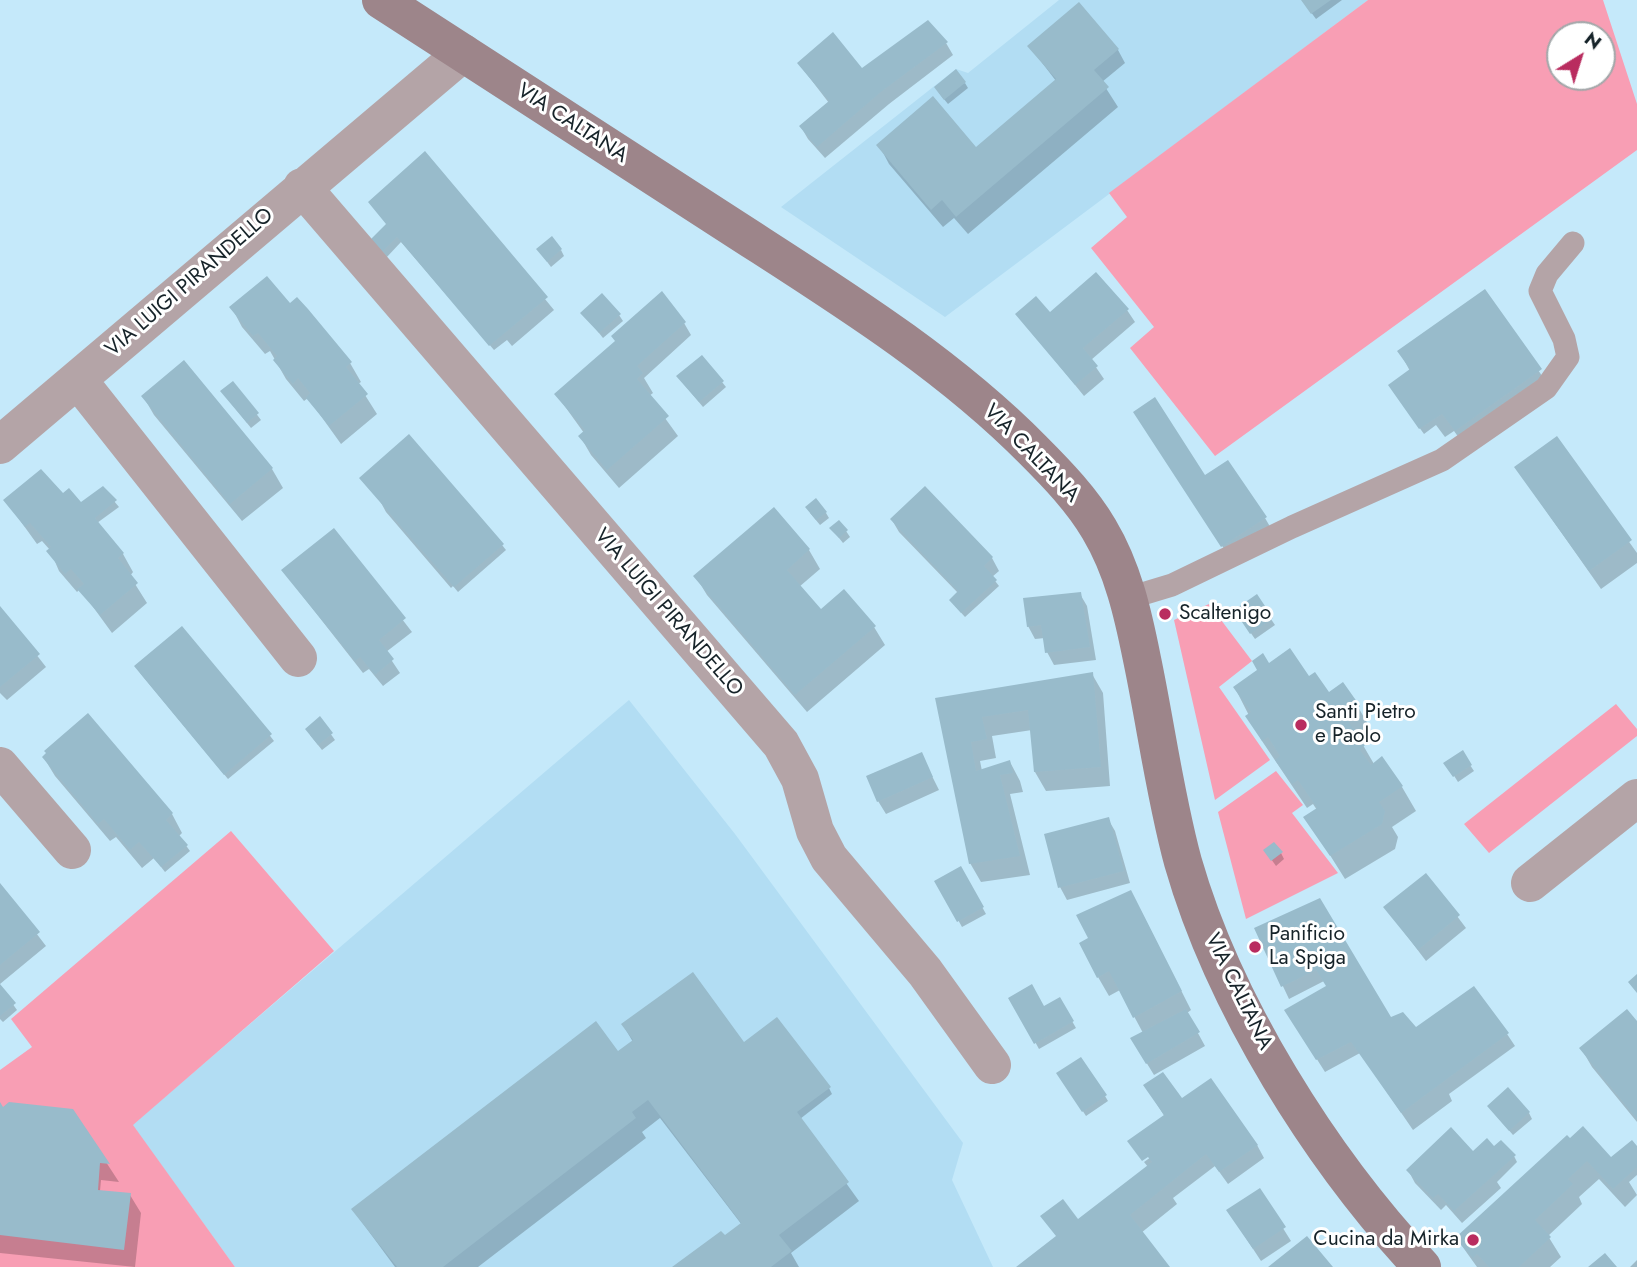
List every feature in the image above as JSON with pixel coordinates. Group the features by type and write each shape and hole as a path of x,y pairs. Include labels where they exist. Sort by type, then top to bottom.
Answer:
{"main road":[{"name":"VIA CALTANA","path":"382,0 826,288 960,384 1013,429 1062,479 1097,525 1115,559 1129,598 1184,863 1210,936 1280,1076 1318,1139 1422,1267"}],"street":[{"name":"VIA LUIGI PIRANDELLO","path":"0,445 463,53"},
{"name":"VIA LUIGI PIRANDELLO","path":"302,187 780,744 800,779 815,831 829,858 925,972 992,1065"},
{"path":"78,380 298,658"},
{"path":"0,766 72,850"},
{"path":"1530,883 1637,798"}],"lane":[{"path":"1129,598 1172,585 1292,527 1442,460 1546,388 1568,357 1564,339 1540,292 1547,274 1573,243"}],"shaded area":[{"path":"1059,0 1368,0 945,317 781,207 956,69 968,73"},
{"path":"1368,0 1603,0 1610,21 1546,21 1546,91 1616,91 1616,40 1637,104 1637,150 1215,456 1130,348 1154,327 1091,248 1127,217 1109,193"},
{"path":"1209,604 1252,661 1219,687 1270,760 1215,800 1174,620"},
{"path":"629,700 735,834 963,1143 952,1180 993,1267 235,1267 132,1125"},
{"path":"1616,704 1637,729 1637,736 1489,853 1464,824"},
{"path":"1276,771 1303,805 1292,813 1338,873 1246,919 1218,812"},
{"path":"231,831 334,951 133,1125 235,1267 0,1267 0,1070 32,1047 11,1019"}],"building":[{"path":"1301,0 1331,0 1311,14"},
{"path":"1079,2 1119,49 1094,70 1109,87 956,217 942,200 931,210 876,145 933,96 976,147 1056,79 1027,46"},
{"path":"928,20 948,42 882,91 817,147 799,126 829,101 797,63 833,32 862,68"},
{"path":"956,69 966,82 944,100 934,87"},
{"path":"425,151 548,297 489,346 397,237 381,253 371,239 386,224 368,202"},
{"path":"552,236 562,249 547,262 536,249"},
{"path":"1096,272 1129,309 1083,348 1098,366 1075,385 1015,314 1036,296 1050,312"},
{"path":"267,276 290,303 297,297 308,309 352,362 346,367 368,394 329,426 306,398 310,393 298,378 293,384 273,360 277,356 258,333 253,336 229,307"},
{"path":"1485,289 1542,369 1455,431 1442,414 1419,429 1388,385 1410,369 1397,351"},
{"path":"662,291 686,322 637,366 643,373 637,379 669,416 607,470 578,436 585,430 554,394 615,341 611,336"},
{"path":"602,293 621,314 599,333 580,313"},
{"path":"702,355 724,381 699,402 676,376"},
{"path":"184,360 273,468 230,504 141,396"},
{"path":"233,381 259,413 247,423 220,391"},
{"path":"1155,397 1205,475 1228,460 1267,517 1221,547 1133,412"},
{"path":"409,434 504,544 454,587 359,478"},
{"path":"1557,436 1632,540 1589,571 1514,467"},
{"path":"41,469 63,493 69,488 81,502 103,486 117,500 95,518 124,553 118,558 138,583 100,615 77,589 84,584 71,569 65,574 46,551 51,547 30,523 25,527 3,500"},
{"path":"925,486 993,557 984,566 997,580 961,613 949,600 958,591 890,519"},
{"path":"816,498 827,512 816,520 805,507"},
{"path":"774,507 810,549 787,570 821,609 844,589 876,626 795,695 693,576"},
{"path":"839,520 848,530 839,538 829,528"},
{"path":"334,528 406,618 379,640 394,659 375,675 360,657 355,661 281,570"},
{"path":"1081,592 1090,647 1045,653 1041,625 1027,627 1023,598"},
{"path":"1257,594 1273,618 1250,634 1234,610"},
{"path":"0,606 40,654 0,687"},
{"path":"182,626 272,734 224,775 134,666"},
{"name":"Santi Pietro e Paolo","path":"1290,648 1309,676 1315,672 1329,692 1343,682 1360,706 1345,717 1365,745 1360,750 1371,765 1382,756 1403,786 1379,802 1385,811 1382,824 1330,856 1303,817 1317,808 1298,780 1292,784 1275,760 1280,756 1268,737 1262,741 1245,716 1251,712 1233,687 1257,670 1252,661 1263,653 1269,663"},
{"path":"1093,672 1101,767 1034,772 1028,710 982,717 987,739 971,742 976,771 1010,760 1013,773 1000,775 1020,856 969,864 935,698"},
{"path":"88,713 173,813 166,820 188,845 161,867 139,842 130,850 104,819 98,824 42,757 46,753 44,751"},
{"path":"320,716 333,733 318,745 305,729"},
{"path":"1463,750 1472,765 1453,777 1443,763"},
{"path":"922,752 933,777 877,802 866,776"},
{"path":"1109,817 1124,871 1058,888 1044,834"},
{"path":"1274,842 1283,852 1271,861 1263,850"},
{"path":"961,866 984,907 957,922 934,881"},
{"path":"1426,873 1460,915 1418,950 1383,907"},
{"path":"0,883 40,932 0,965"},
{"path":"1131,890 1182,991 1133,1018 1109,971 1097,978 1079,943 1088,938 1076,915"},
{"path":"1320,898 1391,1017 1403,1012 1416,1027 1474,986 1509,1033 1401,1113 1351,1042 1316,1060 1284,1010 1326,986 1316,970 1281,987 1254,928"},
{"path":"693,972 744,1042 777,1017 831,1087 797,1112 849,1182 779,1235 792,1251 771,1267 672,1267 721,1231 725,1235 741,1223 648,1100 632,1112 636,1118 443,1267 397,1267 351,1209 596,1021 618,1051 633,1040 621,1024"},
{"path":"1637,974 1637,993 1628,982"},
{"path":"0,984 16,1003 0,1016"},
{"path":"1032,984 1044,1006 1060,997 1074,1021 1034,1044 1008,998"},
{"path":"1186,1009 1200,1032 1146,1064 1130,1038"},
{"path":"1627,1009 1637,1021 1637,1119 1579,1048"},
{"path":"1081,1057 1107,1095 1082,1112 1056,1073"},
{"path":"1163,1072 1182,1098 1211,1078 1258,1145 1219,1172 1206,1154 1130,1215 1170,1267 1016,1267 1056,1236 1040,1216 1063,1199 1078,1219 1152,1162 1148,1157 1142,1161 1127,1141 1164,1115 1143,1085"},
{"path":"1508,1087 1530,1112 1509,1131 1487,1106"},
{"path":"0,1102 3,1107 9,1102 73,1109 110,1164 100,1163 98,1190 131,1193 124,1250 0,1235"},
{"path":"1583,1126 1611,1157 1632,1140 1637,1146 1637,1167 1613,1189 1587,1161 1568,1179 1573,1184 1535,1220 1551,1237 1519,1267 1489,1267 1477,1254 1473,1258 1455,1238 1567,1135 1570,1138"},
{"path":"1451,1127 1473,1151 1487,1138 1494,1146 1501,1140 1516,1155 1454,1211 1438,1194 1433,1198 1406,1170"},
{"path":"1260,1188 1286,1227 1253,1249 1226,1210"},
{"path":"1307,1236 1333,1267 1268,1267"},
{"path":"1605,1253 1617,1267 1588,1267"}],"place":[{"name":"Scaltenigo","path":"1165,614"},
{"name":"Santi Pietro e Paolo","path":"1301,725"},
{"name":"Panificio La Spiga","path":"1255,947"},
{"name":"Cucina da Mirka","path":"1473,1240"}]}
